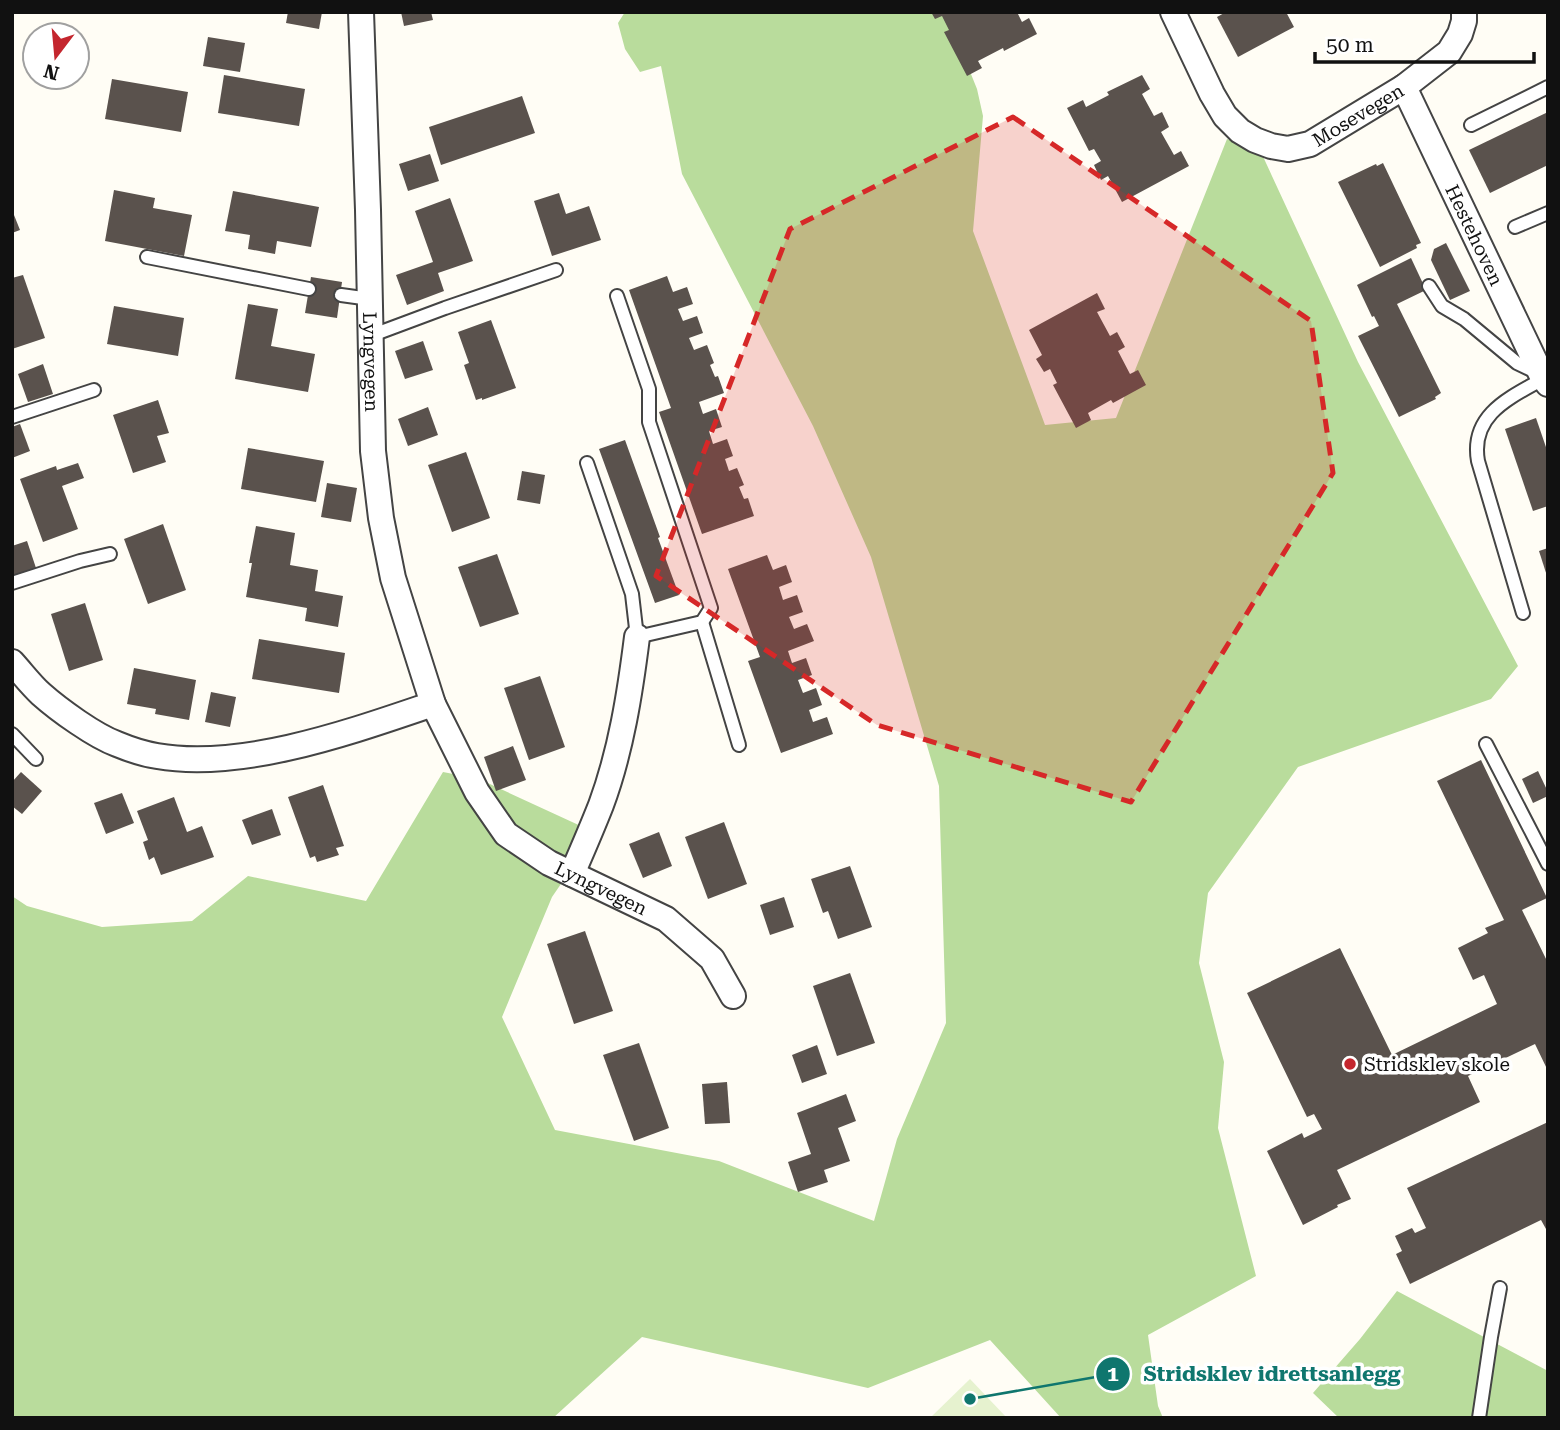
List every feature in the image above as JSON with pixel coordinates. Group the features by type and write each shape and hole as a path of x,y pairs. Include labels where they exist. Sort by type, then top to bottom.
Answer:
{"street":[{"name":"Lyngvegen","path":"361,12 373,451 381,518 393,578 433,704 477,792 506,834 549,863 666,919 712,959 733,996"},
{"name":"Mosevegen","path":"1173,12 1225,116 1240,131 1255,140 1287,149 1310,144 1404,87 1449,52 1460,34 1464,12"},
{"name":"Hestehoven","path":"1404,87 1545,377"},
{"path":"572,874 601,804 618,749 637,637"},
{"path":"12,662 41,694 88,729 125,747 156,756 187,760 221,759 284,749 369,726 433,704"}],"lane":[{"path":"1471,125 1548,87"},
{"path":"1515,227 1548,213"},
{"path":"147,257 309,289"},
{"path":"370,336 556,270"},
{"path":"1429,286 1442,306 1464,319 1517,363 1545,377"},
{"path":"341,295 370,299"},
{"path":"587,463 632,594 637,637 702,622 711,608 649,422 649,388 617,296"},
{"path":"1522,613 1478,461 1477,436 1497,407 1545,377"},
{"path":"12,417 94,390"},
{"path":"12,583 110,554"},
{"path":"702,622 739,745"},
{"path":"12,734 36,760"},
{"path":"1486,744 1548,864"},
{"path":"1479,1418 1500,1288"}],"highlighted area":[{"path":"1013,117 1311,321 1333,473 1131,802 877,725 656,576 790,229"}],"green space":[{"path":"625,12 946,12 977,89 983,116 973,231 1045,425 1116,418 1227,139 1260,150 1358,362 1518,666 1491,699 1298,767 1208,893 1199,963 1224,1062 1218,1128 1256,1276 1148,1335 1158,1406 1163,1418 1061,1418 990,1340 868,1388 642,1337 553,1418 12,1418 12,896 27,906 102,927 192,921 248,876 366,901 443,772 479,779 596,833 552,897 502,1017 555,1130 719,1161 874,1221 897,1139 946,1023 939,786 871,557 813,426 682,174 661,66 640,72 625,49 618,23"},
{"path":"1397,1291 1548,1371 1548,1418 1339,1418 1313,1393"},
{"path":"970,1379 1007,1418 930,1418"}],"building":[{"path":"288,12 322,12 319,29 286,23"},
{"path":"401,12 431,12 433,20 404,26"},
{"path":"931,12 1017,12 1022,22 1029,18 1037,34 978,61 982,68 967,76 944,32 949,30 942,16 935,19"},
{"path":"1226,12 1286,12 1294,27 1238,57 1217,17"},
{"path":"208,37 245,43 240,72 203,66"},
{"path":"224,75 305,89 299,126 218,113"},
{"path":"1142,75 1150,89 1142,94 1154,116 1162,112 1169,127 1161,132 1174,155 1181,151 1189,166 1122,202 1108,176 1101,180 1094,165 1101,161 1094,149 1089,151 1067,108 1083,100 1086,107 1109,95 1107,92"},
{"path":"112,79 188,92 181,132 105,119"},
{"path":"522,96 535,133 441,165 429,127"},
{"path":"1548,112 1548,165 1490,193 1469,150"},
{"path":"430,154 439,181 408,191 399,164"},
{"path":"1383,163 1421,243 1416,245 1417,248 1380,267 1338,182"},
{"path":"114,190 155,198 153,208 192,215 184,256 105,241"},
{"path":"233,191 319,207 311,247 277,241 275,254 248,249 250,235 225,231"},
{"path":"559,193 566,214 589,206 601,240 552,256 534,201"},
{"path":"450,198 473,261 438,273 444,291 407,305 396,275 433,262 415,211"},
{"path":"12,210 20,230 12,233"},
{"path":"1446,243 1470,291 1450,300 1431,260 1434,249"},
{"path":"1411,258 1426,290 1397,304 1441,393 1436,399 1399,417 1358,336 1379,326 1357,285"},
{"path":"23,275 45,338 12,349 12,278"},
{"path":"667,276 673,292 687,287 693,304 678,309 683,321 697,316 703,333 689,338 694,350 707,345 714,363 710,365 715,377 718,376 724,393 699,402 703,414 716,409 722,427 709,431 713,444 727,439 733,456 725,459 729,471 737,468 744,485 739,487 744,499 748,498 754,516 702,534 659,412 671,408 629,290"},
{"path":"311,277 342,282 337,318 305,313"},
{"path":"1097,293 1105,309 1097,312 1110,336 1117,332 1125,347 1118,351 1130,374 1138,370 1146,385 1088,413 1091,420 1076,428 1053,385 1057,383 1050,369 1044,372 1036,359 1042,355 1029,330"},
{"path":"248,304 278,309 271,346 315,354 308,392 235,379"},
{"path":"114,306 184,318 178,356 107,344"},
{"path":"491,320 516,388 476,400 464,365 469,363 458,332"},
{"path":"423,341 433,370 405,379 395,351"},
{"path":"43,364 53,394 28,402 18,374"},
{"path":"158,400 169,433 157,436 166,462 133,473 113,415"},
{"path":"428,407 438,435 408,446 398,419"},
{"path":"1536,418 1548,453 1548,506 1533,511 1505,429"},
{"path":"20,424 30,451 12,458 12,427"},
{"path":"625,440 679,595 655,603 599,449"},
{"path":"248,448 324,461 316,502 241,489"},
{"path":"466,452 490,518 452,532 428,465"},
{"path":"78,463 84,478 62,486 78,529 43,542 20,479 56,466 57,470"},
{"path":"522,471 545,475 540,504 517,500"},
{"path":"327,483 357,488 351,522 321,517"},
{"path":"163,524 186,590 148,604 124,539"},
{"path":"256,526 295,533 290,565 318,570 315,591 343,596 338,627 305,621 307,608 246,597"},
{"path":"27,541 36,568 12,576 12,546"},
{"path":"1548,548 1548,576 1547,576 1539,551"},
{"path":"497,554 519,614 480,627 458,567"},
{"path":"767,555 773,570 786,565 792,582 779,587 783,600 797,595 803,612 789,617 794,629 807,624 814,641 788,651 792,663 806,658 812,675 798,680 803,693 816,688 822,705 809,710 813,722 827,717 833,734 781,753 748,661 760,657 728,569"},
{"path":"85,603 103,660 69,671 51,614"},
{"path":"259,639 345,653 339,693 252,679"},
{"path":"134,668 196,680 189,720 155,714 156,709 127,704"},
{"path":"540,676 565,747 529,760 504,688"},
{"path":"211,692 236,697 230,727 205,722"},
{"path":"513,746 526,780 496,791 484,757"},
{"path":"1481,760 1547,898 1522,910 1548,963 1548,1071 1535,1044 1468,1076 1480,1102 1337,1170 1351,1199 1303,1225 1267,1151 1302,1133 1304,1138 1322,1129 1314,1114 1307,1117 1247,993 1340,948 1392,1055 1497,1004 1484,975 1473,980 1458,948 1488,933 1485,928 1504,920 1437,781"},
{"path":"1538,771 1548,796 1533,803 1522,779"},
{"path":"21,772 42,791 22,814 12,806 12,782"},
{"path":"323,785 344,846 336,848 339,855 317,862 315,856 310,858 288,797"},
{"path":"122,793 134,823 106,834 94,803"},
{"path":"174,797 187,832 202,826 214,857 161,875 154,857 149,860 143,842 148,840 137,811"},
{"path":"272,809 281,835 252,845 242,820"},
{"path":"724,822 747,884 708,899 685,837"},
{"path":"659,832 672,866 643,878 629,844"},
{"path":"850,866 872,927 838,939 828,911 823,913 811,879"},
{"path":"784,897 794,927 770,935 760,905"},
{"path":"585,931 613,1011 574,1024 547,944"},
{"path":"850,973 875,1043 837,1056 813,986"},
{"path":"639,1043 669,1128 634,1141 603,1055"},
{"path":"817,1045 827,1074 802,1083 792,1055"},
{"path":"727,1082 730,1123 705,1124 702,1084"},
{"path":"846,1094 856,1121 838,1128 850,1161 824,1170 828,1182 798,1192 788,1162 811,1154 797,1113"},
{"path":"1548,1122 1548,1228 1546,1229 1541,1220 1410,1284 1396,1254 1402,1251 1395,1236 1412,1228 1415,1233 1426,1228 1407,1188"}],"place":[{"name":"Stridsklev skole","path":"1350,1064"},
{"name":"Stridsklev idrettsanlegg","path":"970,1399"}]}
